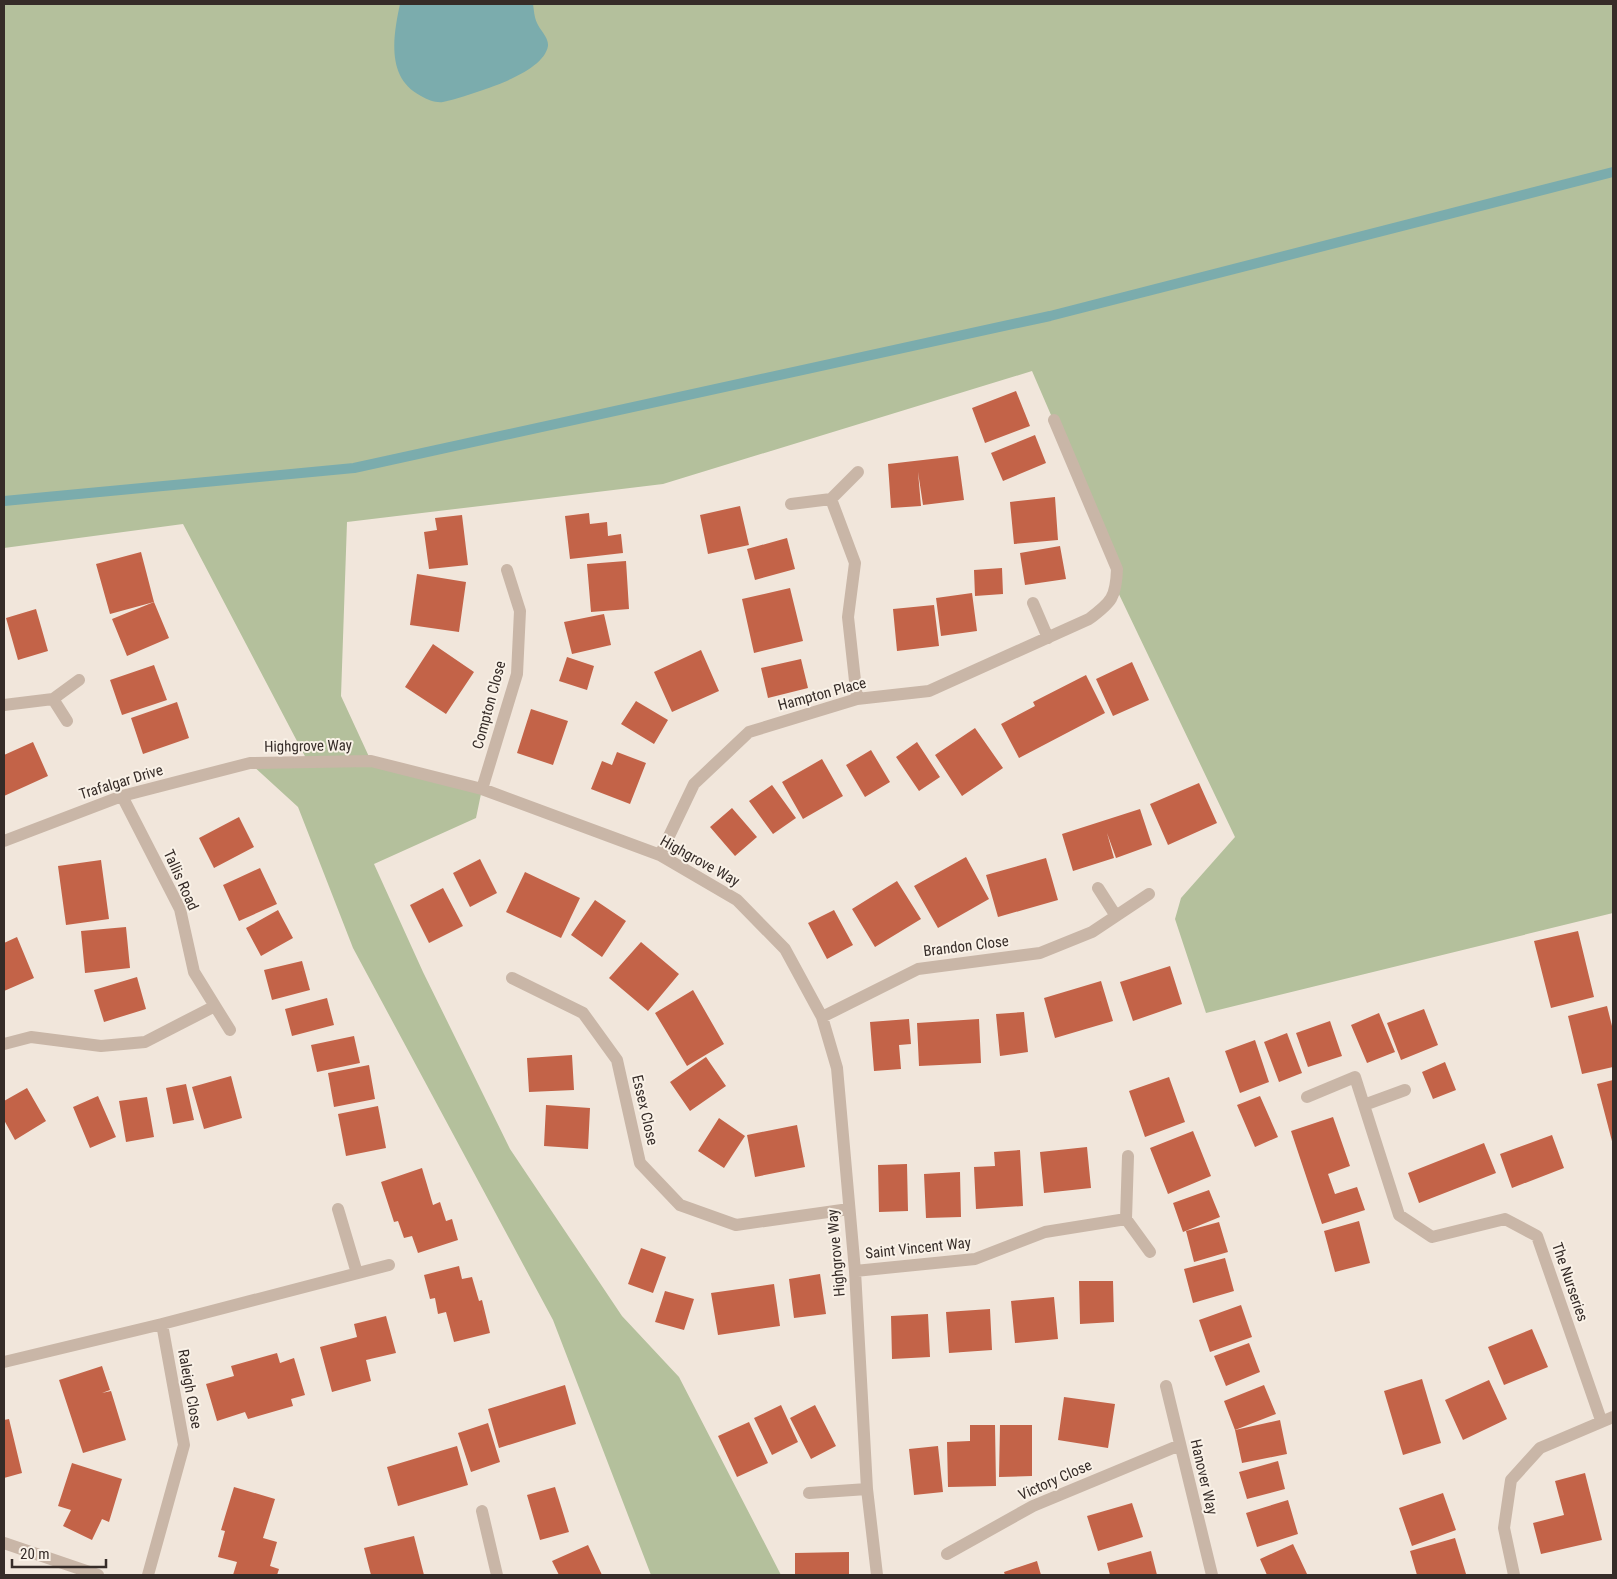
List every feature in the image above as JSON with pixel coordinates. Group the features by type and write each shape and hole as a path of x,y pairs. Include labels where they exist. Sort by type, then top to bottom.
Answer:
{"street":[{"name":"Hampton Place","path":"660,855 694,784 749,732 857,698 929,691 1089,619 1109,604 1116,588 1117,569 1054,420"},
{"path":"791,504 831,499 858,472"},
{"path":"831,499 855,563 848,616 857,698"},
{"name":"Compton Close","path":"482,789 517,674 520,611 507,570"},
{"path":"1033,603 1048,638"},
{"path":"4,705 53,698 79,680"},
{"path":"53,698 67,721"},
{"name":"Highgrove Way","path":"250,763 371,761 482,789 660,855 737,900 785,949 822,1017 837,1068 855,1271 867,1489 877,1575"},
{"name":"Trafalgar Drive","path":"4,841 122,796 250,763"},
{"name":"Tallis Road","path":"122,796 180,909 194,972 230,1030"},
{"path":"1098,888 1116,916"},
{"name":"Brandon Close","path":"822,1017 918,969 1040,953 1092,932 1148,894"},
{"name":"Essex Close","path":"512,978 583,1013 617,1060 640,1163 680,1205 736,1225 849,1209"},
{"path":"4,1044 31,1037 102,1046 145,1042 215,1006"},
{"name":"The Nurseries","path":"1307,1097 1355,1077 1399,1215 1432,1238 1505,1219 1537,1236 1607,1418"},
{"path":"1364,1105 1406,1090"},
{"path":"1128,1156 1126,1219 1150,1252"},
{"path":"338,1209 357,1273"},
{"name":"Saint Vincent Way","path":"855,1271 976,1260 1046,1232 1126,1219"},
{"path":"4,1362 162,1324 389,1265"},
{"name":"Raleigh Close","path":"148,1575 184,1445 162,1324"},
{"name":"Hanover Way","path":"1166,1386 1212,1575"},
{"path":"1514,1575 1504,1528 1510,1480 1540,1448 1607,1418"},
{"name":"Victory Close","path":"947,1554 1033,1506 1180,1445"},
{"path":"809,1493 867,1489"},
{"path":"482,1511 497,1575"},
{"path":"4,1543 98,1575"}],"green space":[{"path":"4,4 1613,4 1613,913 1206,1013 1175,919 1181,898 1235,837 1116,588 1117,568 1032,371 663,484 347,522 341,696 371,761 482,789 476,818 374,864 423,972 510,1149 622,1316 679,1377 781,1575 651,1575 553,1320 353,948 298,807 250,763 308,762 183,524 4,548"}],"water":[{"path":"400,4 533,4 538,26 546,37 548,46 545,54 539,61 522,74 483,90 453,99 440,102 432,101 410,88 402,79 397,68 394,43"}],"building":[{"path":"1016,391 1030,426 985,443 972,408"},
{"path":"1035,435 1046,463 1003,481 991,453"},
{"path":"958,456 964,500 923,505 918,472 921,506 891,508 888,464"},
{"path":"1055,497 1058,540 1014,544 1010,502"},
{"path":"740,506 749,545 708,554 700,515"},
{"path":"589,513 590,524 607,522 608,536 621,534 623,553 570,559 565,516"},
{"path":"462,515 468,565 429,569 424,532 437,530 435,518"},
{"path":"787,538 795,569 755,580 747,549"},
{"path":"1060,546 1066,579 1025,585 1020,553"},
{"path":"141,552 154,602 110,614 96,564"},
{"path":"626,561 629,609 591,612 587,564"},
{"path":"1002,568 1003,594 975,596 974,570"},
{"path":"417,574 466,582 459,632 410,625"},
{"path":"790,588 803,641 754,653 742,599"},
{"path":"972,593 977,631 941,636 936,598"},
{"path":"154,602 169,638 127,656 112,619"},
{"path":"934,605 939,646 897,651 893,609"},
{"path":"36,609 48,651 18,660 6,618"},
{"path":"604,614 611,645 572,654 564,622"},
{"path":"433,644 474,672 446,714 405,687"},
{"path":"701,650 719,691 672,712 654,672"},
{"path":"567,657 594,666 587,690 559,681"},
{"path":"801,659 808,688 768,698 761,668"},
{"path":"1132,662 1149,700 1113,716 1096,679"},
{"path":"154,665 167,700 122,715 110,680"},
{"path":"1086,675 1105,713 1019,758 1001,724 1035,706 1033,702"},
{"path":"636,701 668,720 654,744 621,724"},
{"path":"177,702 189,738 143,754 131,718"},
{"path":"531,709 568,721 553,765 517,753"},
{"path":"975,728 1003,768 962,796 935,755"},
{"path":"33,742 48,776 4,796 4,755"},
{"path":"917,742 940,777 919,791 896,757"},
{"path":"871,750 890,782 865,797 846,765"},
{"path":"617,752 646,763 630,804 591,789 602,761 612,765"},
{"path":"822,759 843,796 803,819 782,782"},
{"path":"1199,783 1217,823 1168,845 1150,804"},
{"path":"772,785 796,818 773,834 749,801"},
{"path":"732,808 757,837 735,856 710,827"},
{"path":"1140,809 1152,845 1116,858 1107,833 1114,858 1073,871 1062,834"},
{"path":"239,817 254,847 214,868 199,838"},
{"path":"966,857 989,899 938,928 914,886"},
{"path":"1046,858 1058,900 998,917 986,875"},
{"path":"480,859 497,893 470,907 453,873"},
{"path":"101,860 109,919 66,925 58,866"},
{"path":"260,868 277,904 239,921 223,885"},
{"path":"525,872 580,898 561,938 506,912"},
{"path":"897,881 921,919 875,947 852,909"},
{"path":"443,888 463,926 429,943 410,905"},
{"path":"595,900 626,921 602,957 571,935"},
{"path":"278,910 293,938 261,956 246,928"},
{"path":"834,910 853,945 827,959 808,923"},
{"path":"126,927 130,968 85,973 81,931"},
{"path":"1578,931 1594,997 1551,1008 1534,941"},
{"path":"17,937 34,978 4,991 4,943"},
{"path":"641,942 679,974 648,1011 609,978"},
{"path":"302,961 310,990 272,1000 264,970"},
{"path":"1170,966 1182,1004 1133,1021 1120,982"},
{"path":"137,977 146,1009 104,1022 94,990"},
{"path":"1101,981 1113,1021 1055,1038 1044,998"},
{"path":"693,990 724,1044 687,1066 655,1013"},
{"path":"327,998 334,1025 292,1036 285,1009"},
{"path":"1607,1006 1613,1030 1613,1067 1582,1074 1568,1016"},
{"path":"1424,1009 1438,1045 1401,1060 1387,1023"},
{"path":"1024,1012 1028,1052 1000,1056 996,1014"},
{"path":"1379,1013 1395,1052 1367,1063 1351,1025"},
{"path":"909,1019 911,1044 899,1045 901,1069 874,1071 870,1022"},
{"path":"979,1019 981,1063 919,1066 917,1023"},
{"path":"1330,1021 1342,1056 1308,1067 1296,1033"},
{"path":"1287,1033 1302,1073 1279,1082 1264,1042"},
{"path":"354,1036 360,1063 317,1072 311,1045"},
{"path":"1255,1040 1269,1082 1240,1093 1225,1051"},
{"path":"572,1055 574,1090 529,1092 527,1058"},
{"path":"706,1057 726,1086 690,1111 670,1082"},
{"path":"1445,1062 1456,1090 1433,1099 1422,1072"},
{"path":"369,1065 375,1099 334,1107 328,1073"},
{"path":"231,1076 242,1118 204,1129 192,1087"},
{"path":"1169,1077 1185,1122 1145,1137 1129,1091"},
{"path":"1613,1080 1613,1145 1597,1084"},
{"path":"186,1084 194,1120 173,1124 166,1088"},
{"path":"27,1088 46,1121 15,1140 4,1120 4,1101"},
{"path":"98,1096 116,1137 90,1148 73,1107"},
{"path":"1260,1096 1278,1137 1255,1147 1237,1105"},
{"path":"147,1097 154,1137 126,1142 119,1101"},
{"path":"546,1105 590,1108 588,1149 544,1146"},
{"path":"378,1106 386,1148 346,1156 338,1114"},
{"path":"1333,1117 1350,1166 1328,1174 1335,1194 1357,1187 1365,1210 1322,1224 1291,1131"},
{"path":"719,1118 745,1136 724,1168 698,1151"},
{"path":"797,1125 805,1167 755,1177 747,1135"},
{"path":"1193,1131 1211,1176 1168,1194 1150,1148"},
{"path":"1552,1135 1564,1168 1512,1188 1500,1154"},
{"path":"1484,1143 1496,1173 1419,1203 1408,1173"},
{"path":"1087,1147 1091,1188 1044,1193 1040,1152"},
{"path":"1020,1150 1023,1206 976,1209 974,1167 995,1166 994,1152"},
{"path":"907,1164 908,1211 879,1212 878,1165"},
{"path":"422,1168 433,1205 440,1202 446,1221 452,1219 458,1240 418,1253 412,1236 404,1238 398,1221 394,1222 381,1182"},
{"path":"960,1172 961,1217 926,1218 924,1174"},
{"path":"1209,1190 1220,1217 1183,1232 1173,1203"},
{"path":"1359,1221 1370,1263 1335,1272 1324,1231"},
{"path":"1219,1222 1228,1252 1194,1262 1186,1231"},
{"path":"641,1248 666,1257 653,1293 628,1284"},
{"path":"1225,1258 1234,1291 1193,1303 1184,1269"},
{"path":"459,1266 462,1279 472,1277 479,1301 482,1300 490,1333 454,1342 446,1312 438,1314 435,1298 430,1299 424,1275"},
{"path":"820,1274 826,1314 794,1318 789,1279"},
{"path":"1079,1281 1113,1281 1114,1322 1080,1324"},
{"path":"774,1284 780,1326 718,1335 711,1293"},
{"path":"665,1291 694,1299 684,1330 655,1322"},
{"path":"1054,1297 1058,1339 1015,1343 1011,1301"},
{"path":"1241,1305 1252,1337 1210,1352 1199,1320"},
{"path":"990,1309 992,1350 949,1353 946,1312"},
{"path":"928,1314 930,1357 892,1359 891,1316"},
{"path":"386,1316 396,1353 366,1360 371,1381 332,1392 320,1347 357,1337 354,1324"},
{"path":"1532,1329 1548,1367 1504,1385 1488,1347"},
{"path":"1249,1343 1260,1372 1226,1386 1214,1356"},
{"path":"277,1353 280,1363 294,1358 305,1395 291,1399 293,1406 248,1419 245,1412 217,1421 206,1384 234,1376 231,1366"},
{"path":"102,1366 110,1390 102,1393 111,1391 126,1440 83,1453 59,1380"},
{"path":"1422,1379 1441,1443 1403,1455 1384,1391"},
{"path":"1489,1380 1507,1419 1463,1440 1445,1400"},
{"path":"565,1385 576,1424 499,1448 488,1409"},
{"path":"1264,1385 1276,1414 1235,1430 1224,1401"},
{"path":"1064,1397 1115,1404 1108,1448 1058,1440"},
{"path":"781,1405 798,1442 772,1455 754,1418"},
{"path":"815,1405 836,1446 811,1459 790,1418"},
{"path":"9,1419 22,1473 4,1478 4,1420"},
{"path":"1280,1420 1287,1454 1242,1463 1235,1430"},
{"path":"749,1422 768,1463 737,1477 718,1436"},
{"path":"488,1423 500,1462 471,1472 458,1433"},
{"path":"970,1425 995,1425 996,1486 948,1487 947,1442 970,1441"},
{"path":"1000,1425 1032,1425 1032,1476 999,1477"},
{"path":"457,1446 468,1485 398,1506 387,1467"},
{"path":"938,1446 943,1492 914,1495 909,1449"},
{"path":"1278,1461 1285,1489 1247,1499 1239,1472"},
{"path":"72,1463 122,1479 109,1522 102,1519 92,1540 63,1526 71,1510 58,1506"},
{"path":"1585,1473 1602,1540 1541,1554 1533,1523 1564,1515 1555,1481"},
{"path":"234,1487 275,1499 263,1538 277,1542 270,1566 279,1569 277,1575 233,1575 237,1562 218,1557 225,1531 221,1530"},
{"path":"555,1487 569,1532 540,1540 527,1495"},
{"path":"1443,1493 1456,1530 1412,1546 1399,1508"},
{"path":"1288,1500 1298,1534 1257,1547 1246,1513"},
{"path":"1132,1503 1143,1537 1098,1551 1087,1516"},
{"path":"414,1536 424,1575 371,1575 364,1548"},
{"path":"1455,1538 1466,1574 1417,1575 1410,1551"},
{"path":"1293,1544 1307,1574 1267,1575 1260,1559"},
{"path":"588,1545 602,1575 559,1575 552,1561"},
{"path":"1151,1551 1157,1575 1110,1575 1107,1563"},
{"path":"849,1552 849,1575 795,1575 795,1553"},
{"path":"1037,1561 1041,1575 1005,1575 1004,1572"}],"waterway":[{"path":"4,501 354,468 1050,316 1613,172"}]}
